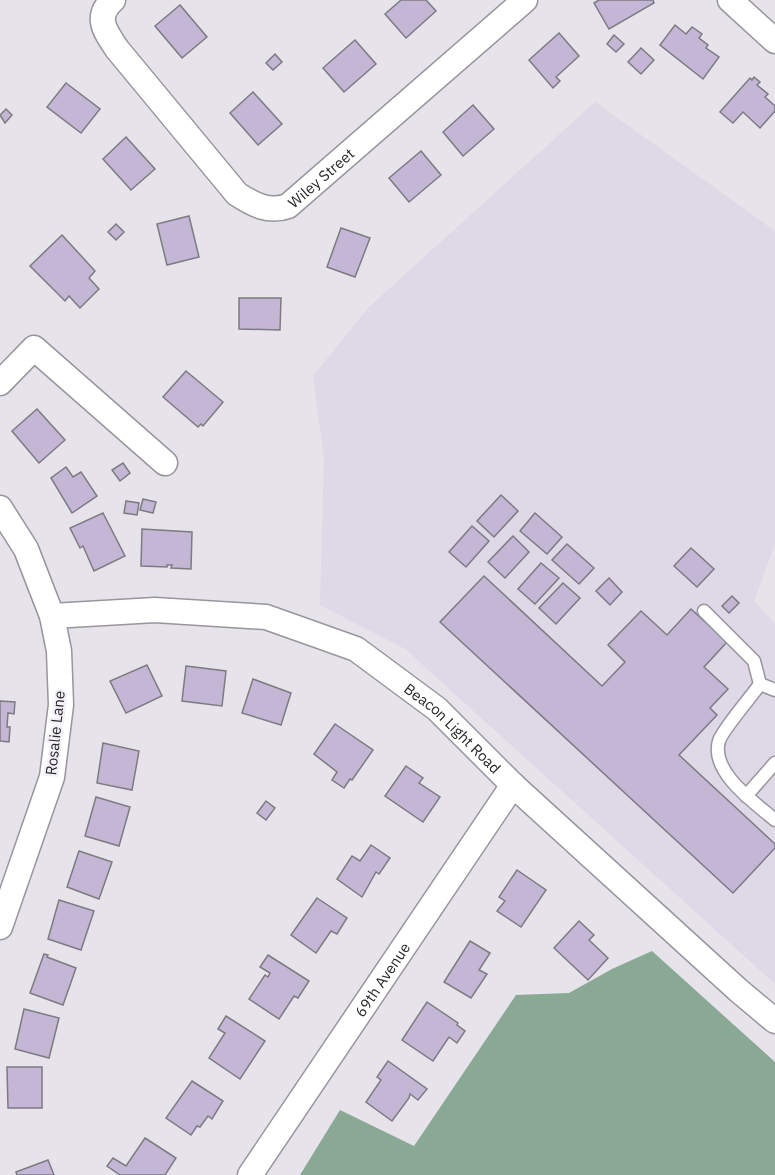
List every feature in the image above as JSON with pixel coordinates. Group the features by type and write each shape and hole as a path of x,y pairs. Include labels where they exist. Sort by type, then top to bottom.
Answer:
{"street":[{"name":"Wiley Street","path":"113,0 104,8 102,23 117,49 237,194 249,202 278,210 288,206 525,0"},
{"path":"730,0 775,41"},
{"path":"6,377 34,348 165,463"},
{"name":"Rosalie Lane","path":"0,508 26,549 52,616 59,651 61,705 52,777 0,927"},
{"name":"Beacon Light Road","path":"52,616 155,610 266,617 356,649 437,709 513,785 775,1021"},
{"name":"69th Avenue","path":"250,1175 513,785"}],"lane":[{"path":"704,612 754,661 760,684"},
{"path":"760,684 775,690"},
{"path":"760,684 720,739 718,756 729,777 746,796 775,820"},
{"path":"746,796 775,763"}],"shaded area":[{"path":"595,102 775,231 775,544 754,601 775,624 775,984 405,649 320,605 324,458 313,376 368,308"}],"green space":[{"path":"652,951 775,1062 775,1175 300,1175 340,1110 414,1146 516,995 569,993 612,969"}],"building":[{"path":"401,0 426,0 436,11 406,38 385,14"},
{"path":"599,0 653,0 654,3 609,29 594,3"},
{"path":"180,5 207,37 182,58 155,26"},
{"path":"675,25 686,34 692,27 702,34 699,38 708,45 706,48 719,57 703,79 660,45"},
{"path":"559,33 579,56 556,77 560,81 553,88 529,60"},
{"path":"614,35 624,44 616,52 607,44"},
{"path":"355,40 376,64 344,92 323,68"},
{"path":"641,48 654,60 641,74 628,62"},
{"path":"275,54 282,62 273,70 266,63"},
{"path":"754,77 760,82 757,85 768,94 765,97 775,106 775,111 760,128 743,112 733,123 720,112 750,78 752,80"},
{"path":"66,83 100,109 81,133 47,107"},
{"path":"253,92 282,124 258,145 230,113"},
{"path":"473,105 494,129 463,156 443,132"},
{"path":"6,109 12,115 5,123 0,115"},
{"path":"126,137 155,169 131,190 103,159"},
{"path":"421,151 441,175 409,202 389,178"},
{"path":"189,216 199,257 167,265 157,224"},
{"path":"116,224 124,232 116,240 108,232"},
{"path":"341,228 370,238 355,277 327,267"},
{"path":"62,235 95,271 89,278 99,289 80,308 69,296 65,301 30,266"},
{"path":"239,298 281,298 280,330 239,329"},
{"path":"186,371 223,402 203,426 201,424 198,427 163,397"},
{"path":"37,409 65,440 39,463 12,431"},
{"path":"123,463 130,473 120,481 112,470"},
{"path":"66,467 73,477 81,472 97,496 72,513 51,478"},
{"path":"501,495 518,511 494,537 477,521"},
{"path":"143,499 156,502 153,513 140,510"},
{"path":"126,501 139,503 137,515 124,513"},
{"path":"103,513 125,556 94,571 83,546 80,548 70,528"},
{"path":"535,513 562,537 547,554 520,531"},
{"path":"472,526 489,541 466,567 449,552"},
{"path":"142,529 192,532 191,569 171,568 172,565 167,565 167,567 141,566"},
{"path":"513,536 529,552 505,578 488,562"},
{"path":"567,544 594,568 579,584 552,560"},
{"path":"691,548 714,569 697,587 674,566"},
{"path":"541,563 559,578 535,604 518,589"},
{"path":"484,576 602,686 625,662 608,645 641,611 667,635 691,609 727,642 704,667 728,689 710,708 717,715 679,755 775,844 775,848 733,893 440,622"},
{"path":"609,578 622,592 610,605 596,591"},
{"path":"563,583 580,598 556,624 539,608"},
{"path":"732,596 739,603 729,613 722,606"},
{"path":"147,665 162,696 126,713 110,681"},
{"path":"186,666 226,671 222,706 182,701"},
{"path":"253,679 291,693 281,725 242,713"},
{"path":"0,701 15,702 14,714 8,713 9,742 0,741"},
{"path":"335,724 373,750 344,788 332,780 337,772 314,754"},
{"path":"103,743 139,751 132,790 97,783"},
{"path":"406,766 423,778 419,783 440,797 423,822 385,796"},
{"path":"96,797 130,807 119,846 85,836"},
{"path":"266,801 275,808 266,820 257,813"},
{"path":"371,845 390,858 379,874 376,872 362,897 337,879 352,856 360,861"},
{"path":"79,851 112,862 99,899 67,887"},
{"path":"517,870 546,890 521,927 497,911 505,901 499,897"},
{"path":"317,898 347,918 337,934 331,931 316,953 291,935"},
{"path":"59,900 94,911 81,950 48,939"},
{"path":"579,921 594,935 589,940 608,958 588,980 554,948"},
{"path":"470,941 490,953 479,970 487,974 471,998 444,982"},
{"path":"44,954 76,968 63,1005 30,993"},
{"path":"268,955 309,981 298,998 294,996 279,1019 249,999 265,975 268,977 270,973 260,967"},
{"path":"427,1002 458,1023 457,1025 465,1031 457,1043 449,1037 433,1061 402,1040"},
{"path":"24,1009 59,1018 49,1058 15,1049"},
{"path":"226,1016 265,1041 240,1079 209,1058 225,1033 218,1029"},
{"path":"388,1061 427,1089 418,1100 410,1094 392,1121 366,1102 381,1080 377,1077"},
{"path":"7,1067 42,1067 42,1108 8,1108"},
{"path":"192,1081 223,1101 212,1119 208,1116 191,1135 166,1118"},
{"path":"145,1138 176,1158 165,1175 120,1175 107,1166 113,1158 126,1166"},
{"path":"48,1160 54,1175 17,1175 16,1172"}]}
